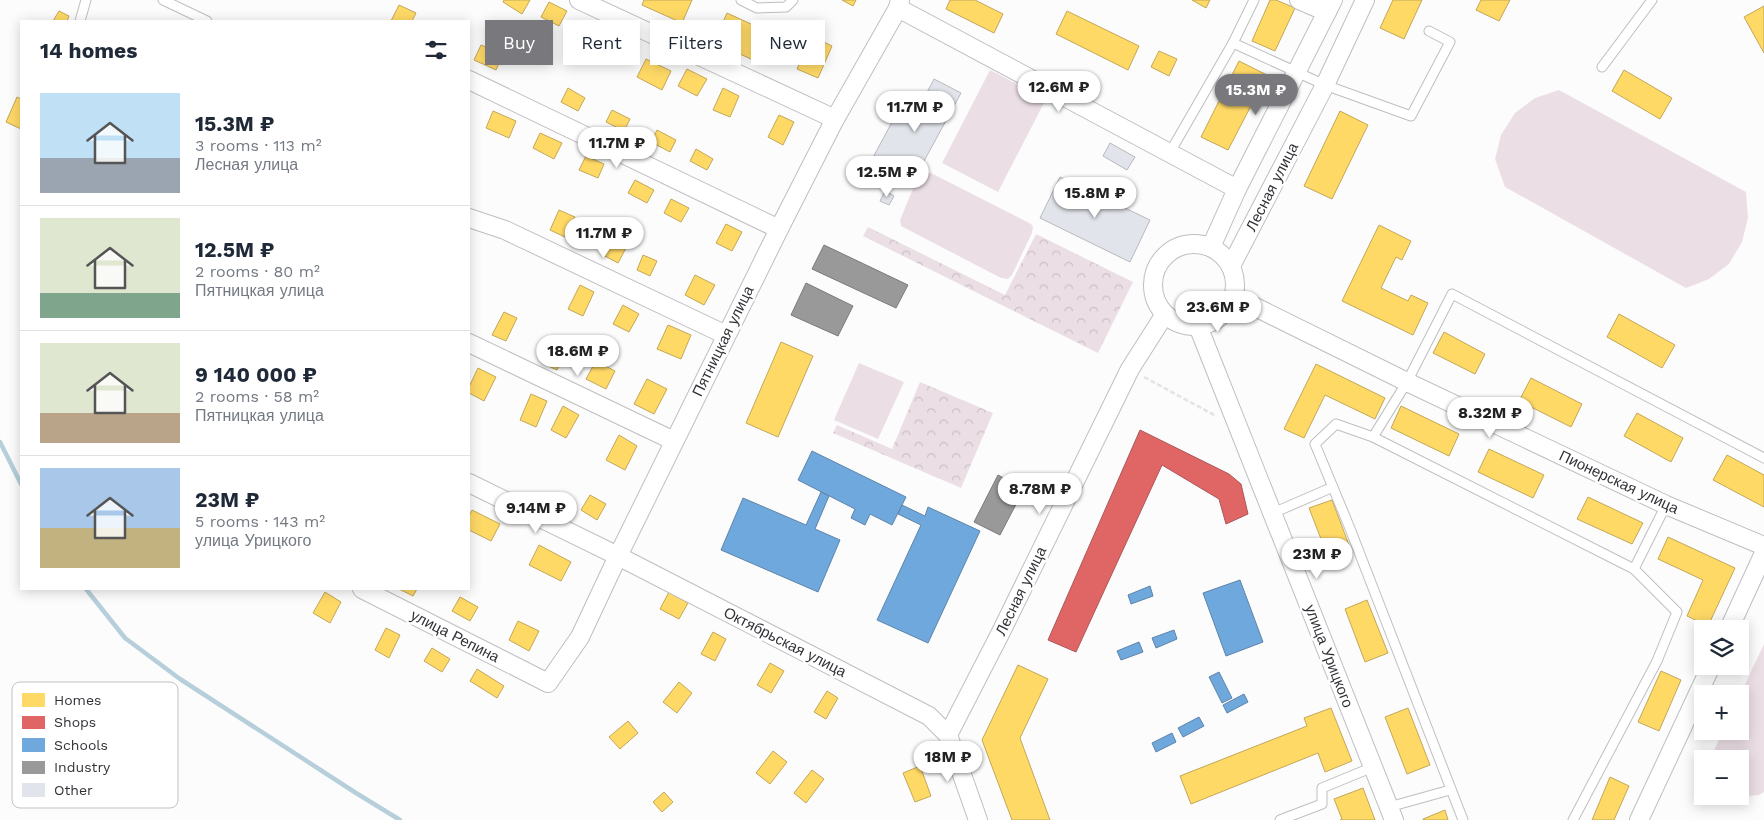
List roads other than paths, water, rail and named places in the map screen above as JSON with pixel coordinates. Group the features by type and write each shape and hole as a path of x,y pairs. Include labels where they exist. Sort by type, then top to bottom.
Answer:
{"street":[{"path":"579,0 835,119"},
{"path":"1299,0 1330,6"},
{"name":"Лесная улица","path":"1231,266 1324,85 1365,0"},
{"path":"899,4 1169,154 1237,189"},
{"name":"Пятницкая улица","path":"548,684 580,637 779,229 835,119 899,4"},
{"name":"Лесная улица","path":"1211,247 1237,189 1330,6"},
{"path":"470,80 779,229"},
{"path":"470,218 505,230 726,335"},
{"path":"1198,244 1211,247 1223,255 1231,266 1235,278 1230,305 1222,315 1211,323 1198,326 1185,325 1172,320 1165,314 1155,299 1152,286 1154,272 1161,260 1171,250 1184,245 1198,244"},
{"name":"Пионерская улица","path":"1233,296 1407,382 1666,505 1764,546"},
{"name":"Лесная улица","path":"948,735 996,642 1130,369 1165,314"},
{"name":"улица Урицкого","path":"1198,326 1391,814"},
{"path":"470,343 674,441"},
{"name":"Октябрьская улица","path":"470,483 618,556 929,716 948,735"},
{"path":"1733,620 1764,553"},
{"name":"улица Репина","path":"364,590 548,684"},
{"path":"1639,820 1707,675"},
{"path":"948,735 978,820"}],"lane":[{"path":"80,20 86,0"},
{"path":"163,0 205,20"},
{"path":"741,0 757,8 786,7 793,0"},
{"path":"1169,154 1233,43 1254,0"},
{"path":"1602,67 1652,0"},
{"path":"1233,43 1324,85 1411,116 1450,42 1430,31"},
{"path":"1373,437 1407,382 1452,294 1764,458"},
{"path":"1463,820 1315,444 1336,424 1373,437 1634,569 1676,612 1657,661 1574,820"},
{"path":"1273,513 1333,487"},
{"path":"1634,569 1666,505"},
{"path":"1280,820 1322,804 1322,788 1373,767"},
{"path":"1391,814 1450,790"}],"waterway":[{"path":"0,442 20,482"},
{"path":"87,590 125,638 180,679 400,820"}]}
